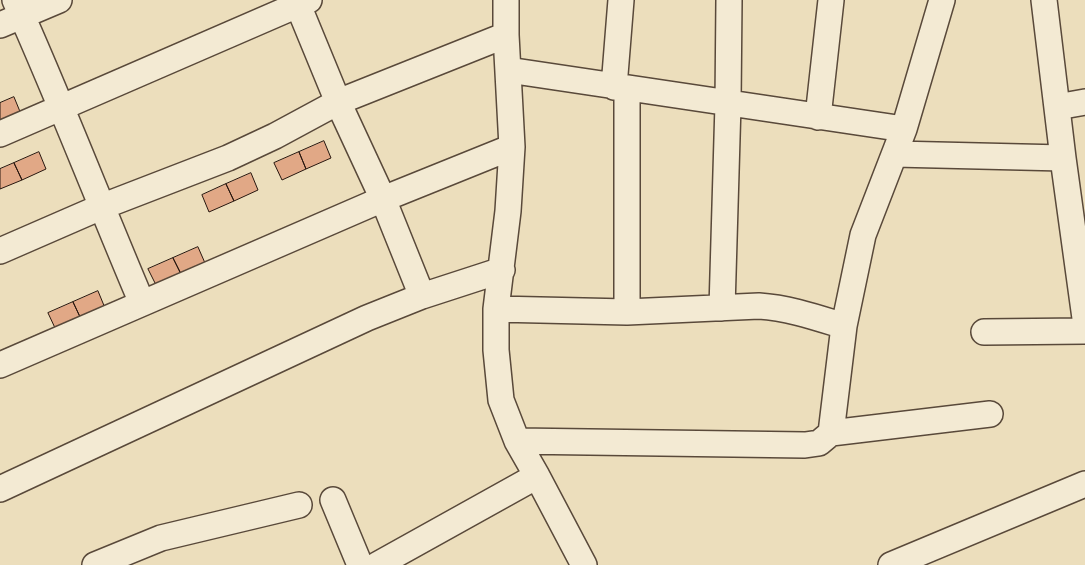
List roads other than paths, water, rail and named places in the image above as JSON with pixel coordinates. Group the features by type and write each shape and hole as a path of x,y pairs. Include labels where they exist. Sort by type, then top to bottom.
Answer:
{"street":[{"path":"59,0 12,14 62,107 101,207 142,303"},
{"path":"506,0 512,147 502,270 496,309 496,350 501,400 517,441 584,565"},
{"path":"620,0 627,312"},
{"path":"722,308 728,104 728,0"},
{"path":"818,117 831,0"},
{"path":"517,441 805,445 819,444 830,433 844,326 863,235 904,129 942,0"},
{"path":"1044,0 1085,318"},
{"path":"0,134 301,2 338,102 383,199 422,296"},
{"path":"0,251 101,207 236,154 275,136 338,102 506,35"},
{"path":"508,70 904,129"},
{"path":"1057,107 1085,102"},
{"path":"0,366 383,199 512,147"},
{"path":"895,154 1063,158"},
{"path":"0,489 367,318 422,296 502,270"},
{"path":"496,309 627,312 759,306 780,307 844,326"},
{"path":"984,332 1085,331"},
{"path":"830,433 990,414"},
{"path":"377,565 537,476"},
{"path":"891,565 1085,484"},
{"path":"333,500 360,565"},
{"path":"95,565 161,538 299,506"}]}
